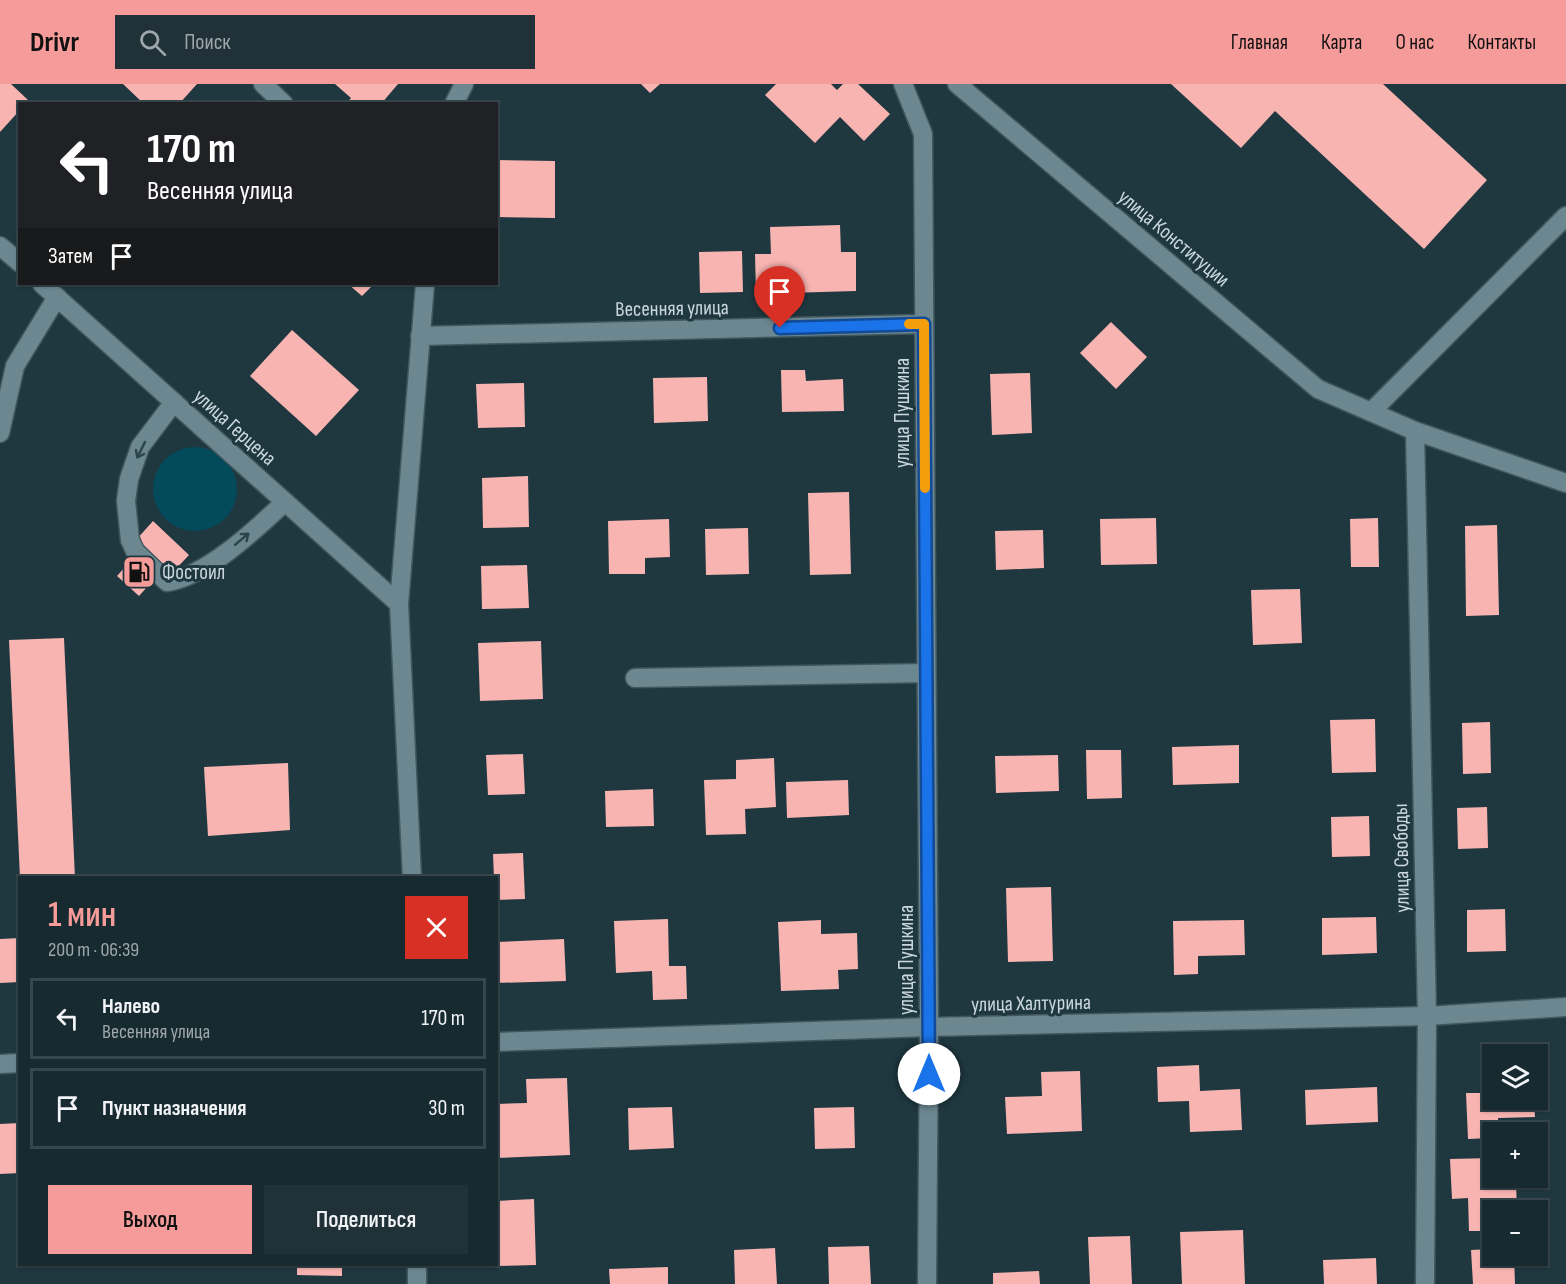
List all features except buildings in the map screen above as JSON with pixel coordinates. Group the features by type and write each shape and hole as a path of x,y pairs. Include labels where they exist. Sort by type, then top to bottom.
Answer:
{"street":[{"path":"263,84 282,102"},
{"path":"455,102 464,84"},
{"name":"улица Пушкина","path":"903,84 923,134 929,1028 927,1284"},
{"name":"улица Конституции","path":"957,84 1318,389 1415,431 1566,483"},
{"path":"1371,412 1566,216"},
{"path":"0,246 18,261"},
{"name":"улица Герцена","path":"43,285 399,604"},
{"path":"412,876 399,604 425,285"},
{"path":"0,433 15,366 57,297"},
{"name":"Весенняя улица","path":"420,336 924,324"},
{"path":"174,402 140,447 129,479 126,501 130,540 135,551 167,582 180,580 224,555 285,502"},
{"name":"улица Свободы","path":"1415,431 1427,1016 1425,1284"},
{"path":"635,678 926,672"},
{"name":"улица Халтурина","path":"498,1042 929,1028 1427,1016 1566,1007"},
{"path":"0,1064 18,1063"},
{"path":"417,1266 417,1284"}],"shaded area":[{"path":"195,447 211,450 225,459 234,473 237,489 234,505 225,519 211,528 195,531 179,528 165,519 156,505 153,489 156,473 165,459 179,450"}],"slow traffic":[{"path":"909,324 924,324 925,488"}],"place":[{"name":"Фостоил","path":"139,572"}],"route":[{"path":"780,328 924,324 929,1074"}]}
